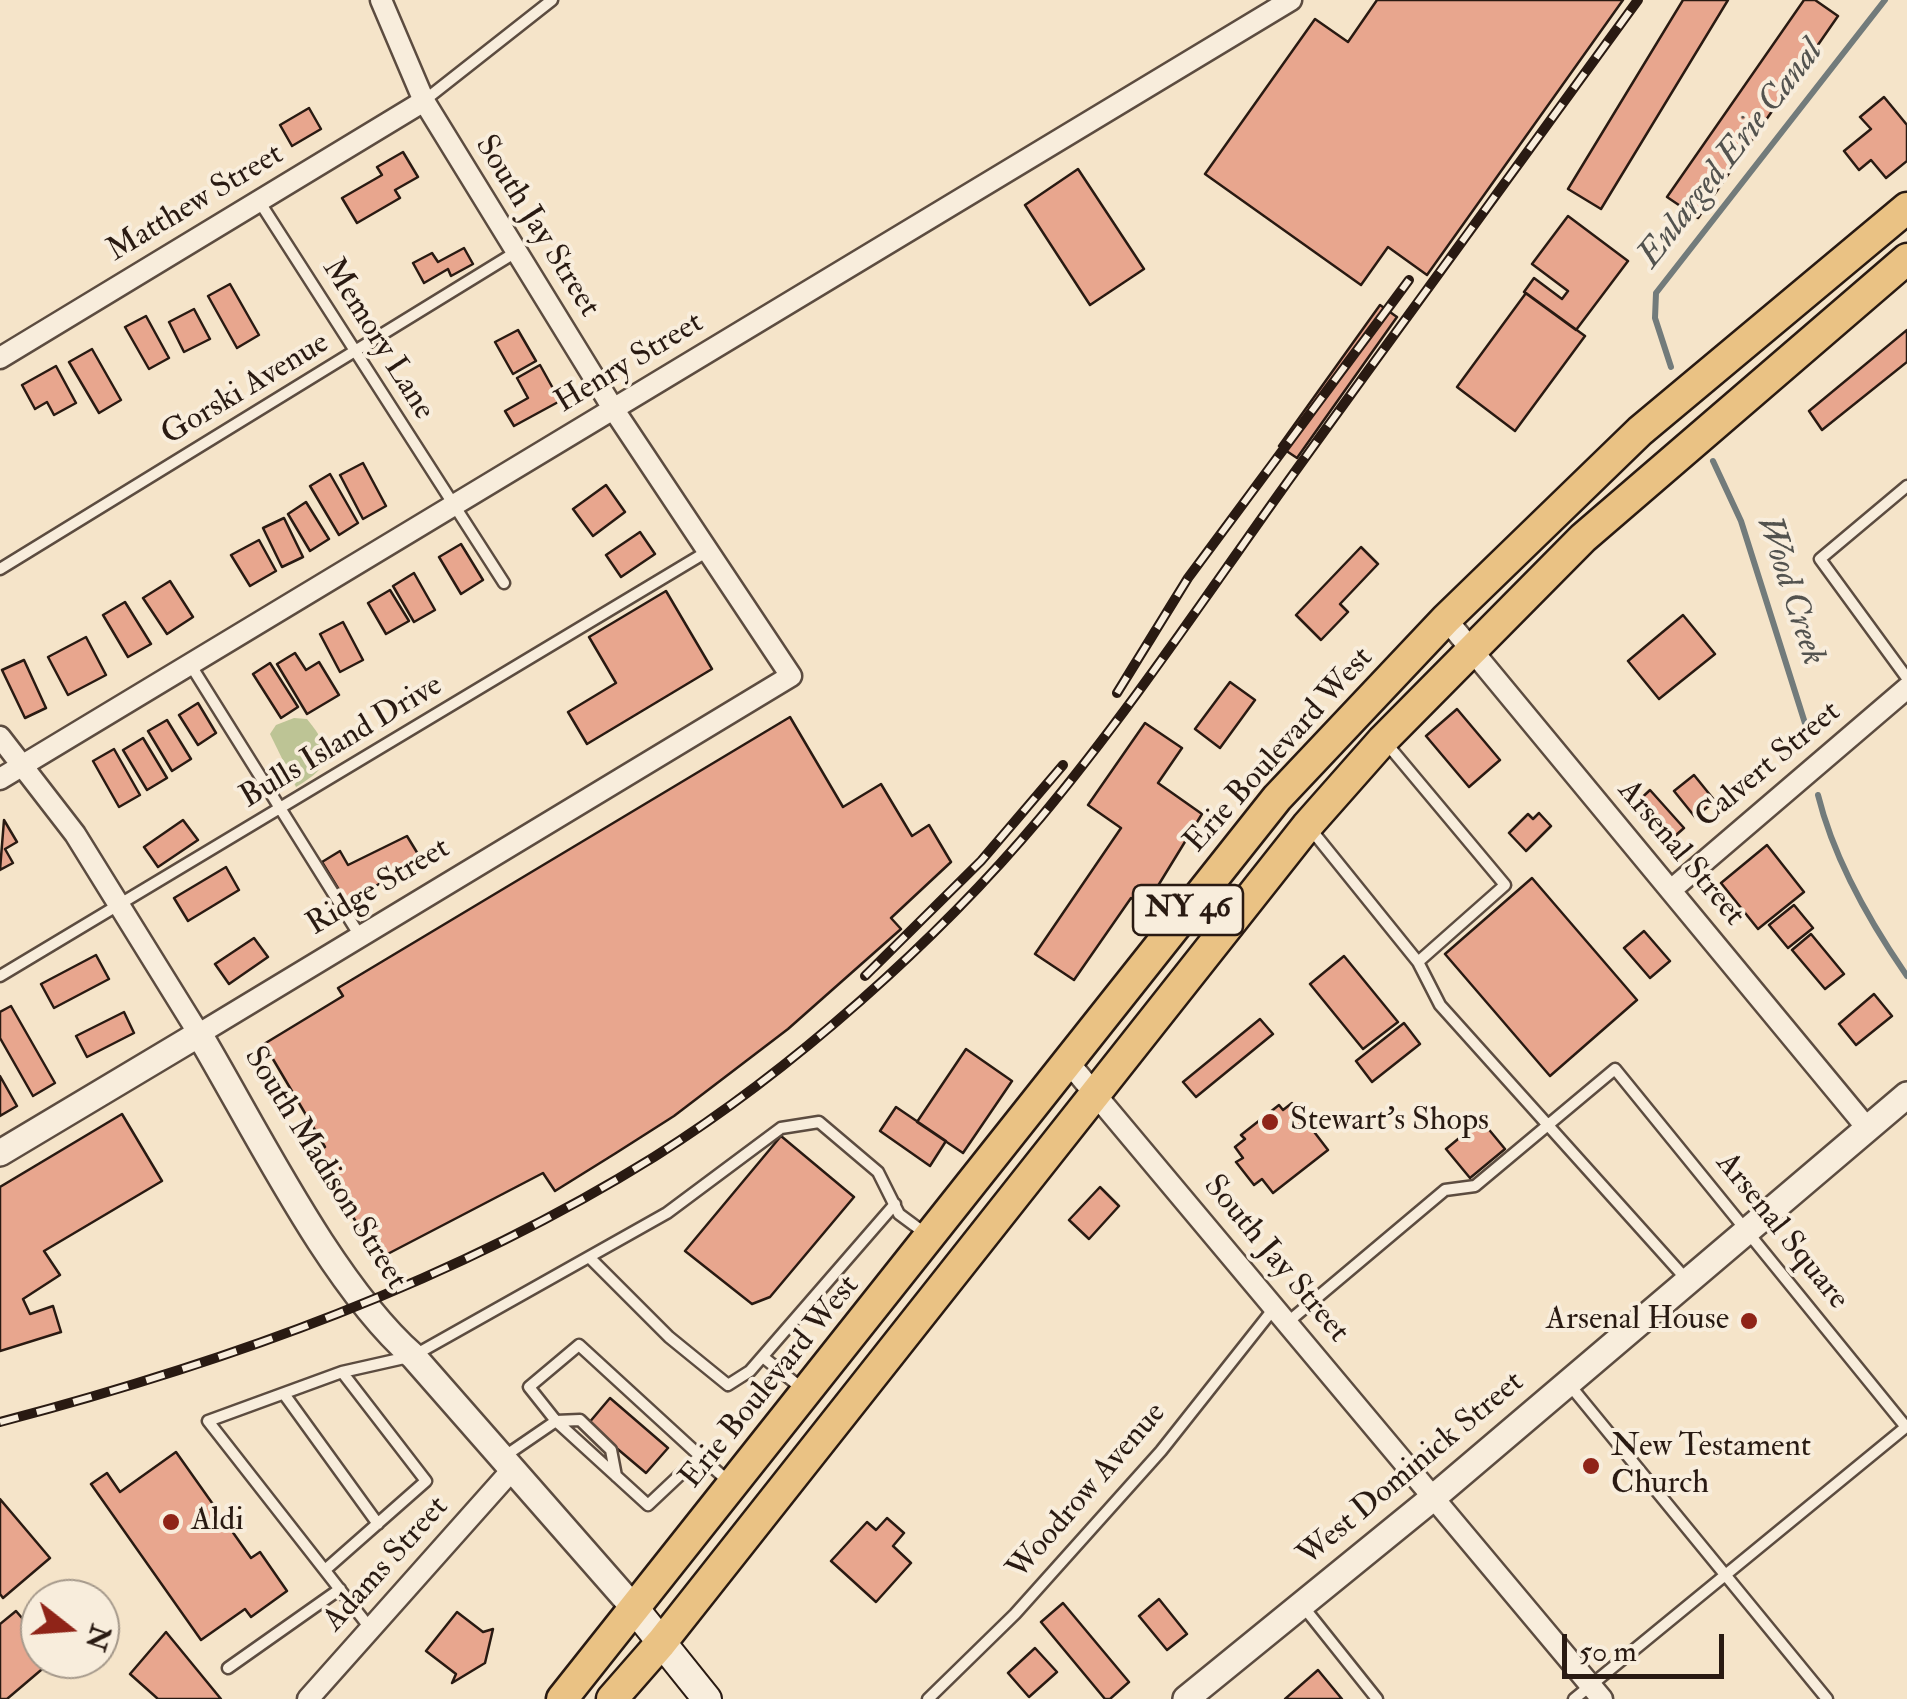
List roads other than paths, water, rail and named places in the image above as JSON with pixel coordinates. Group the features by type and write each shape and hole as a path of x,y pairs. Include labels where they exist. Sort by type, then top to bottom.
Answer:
{"main road":[{"name":"Erie Boulevard West","path":"562,1699 1278,798 1446,619 1640,431 1907,208"},
{"name":"NY 46","path":"612,1699 661,1644 1307,826 1383,740 1663,465 1907,259"},
{"name":"South Madison Street","path":"634,1608 707,1699"}],"street":[{"name":"South Jay Street","path":"381,0 424,101 614,410 791,676"},
{"name":"Henry Street","path":"0,778 1291,0"},
{"name":"Matthew Street","path":"0,358 424,101"},
{"name":"Arsenal Street","path":"1446,619 1868,1129"},
{"name":"Ridge Street","path":"0,1153 791,676"},
{"name":"Calvert Street","path":"1671,890 1907,688"},
{"name":"South Madison Street","path":"0,737 75,834 324,1244 387,1332 413,1356 634,1608"},
{"name":"South Jay Street","path":"1068,1063 1596,1692"},
{"name":"West Dominick Street","path":"1186,1699 1434,1497 1907,1096"},
{"name":"Adams Street","path":"308,1699 506,1465"}],"lane":[{"path":"424,101 552,0"},
{"name":"Memory Lane","path":"259,201 504,583"},
{"name":"Gorski Avenue","path":"0,569 516,252"},
{"path":"1907,486 1820,559 1907,678"},
{"name":"Bulls Island Drive","path":"0,976 709,551"},
{"path":"190,664 360,937"},
{"path":"1383,740 1506,885 1418,962"},
{"path":"1307,826 1418,962 1440,1005 1687,1280"},
{"name":"Woodrow Avenue","path":"928,1699 1015,1614 1282,1314 1446,1190 1475,1186 1615,1069"},
{"name":"Arsenal Square","path":"1615,1069 1907,1426"},
{"path":"370,1628 208,1421 342,1372 413,1356 667,1213 781,1128 819,1122 878,1172 899,1214 931,1238"},
{"path":"590,1258 669,1337 728,1384 763,1357 895,1204"},
{"path":"700,1456 648,1505 556,1421 530,1388 579,1345 734,1485"},
{"path":"763,1357 808,1394"},
{"path":"325,1570 426,1481 342,1372"},
{"path":"1567,1382 1827,1699"},
{"path":"284,1394 378,1524"},
{"path":"506,1465 556,1421"},
{"path":"1574,1699 1596,1692 1727,1576 1907,1426"},
{"path":"228,1668 340,1588"},
{"path":"1302,1604 1377,1699"}],"waterway":[{"name":"Enlarged Erie Canal","path":"1671,367 1655,318 1656,293 1885,0"},
{"name":"Wood Creek","path":"1713,461 1741,521 1810,739"},
{"name":"Wood Creek","path":"1818,795 1833,843 1854,889 1907,976"}],"railway":[{"path":"0,1422 254,1345 419,1280 499,1243 578,1202 706,1123 860,1001 1000,864 1075,776 1638,0"},
{"path":"1117,693 1188,578 1409,280"},
{"path":"865,976 981,861 1063,765"}],"place":[{"name":"Stewart's Shops","path":"1270,1122"},
{"name":"Arsenal House","path":"1749,1321"},
{"name":"New Testament Church","path":"1591,1466"},
{"name":"Aldi","path":"171,1522"}]}
